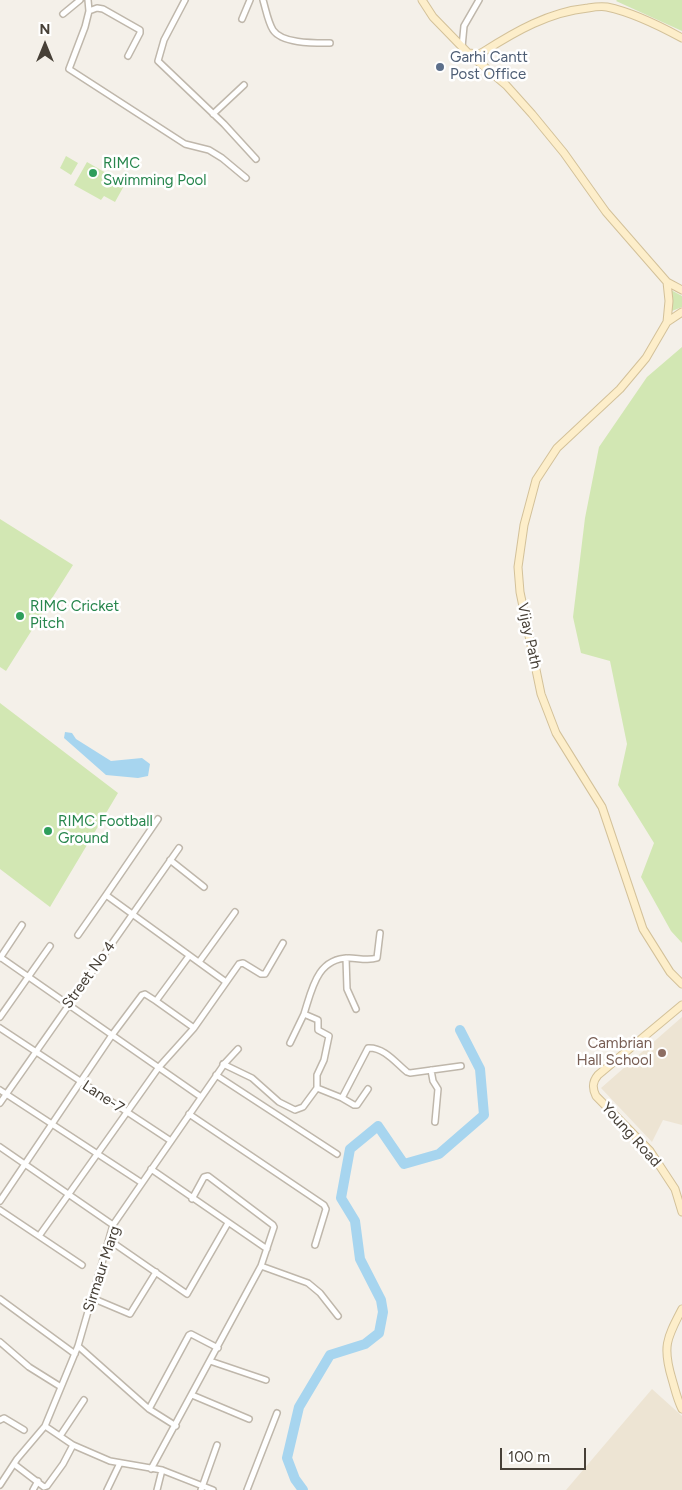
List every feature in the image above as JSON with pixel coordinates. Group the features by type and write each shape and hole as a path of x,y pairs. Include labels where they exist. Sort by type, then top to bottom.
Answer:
{"street":[{"path":"63,14 80,0"},
{"path":"88,0 89,12 69,69 185,144 208,150 222,158 246,178"},
{"path":"185,0 164,40 157,60 256,159"},
{"path":"242,19 250,0"},
{"path":"263,0 274,31 278,35 302,42 330,43"},
{"path":"422,0 433,17 468,53 506,85 532,114 564,153 606,212 667,282 682,290"},
{"path":"462,47 464,26 479,0"},
{"path":"605,6 610,0"},
{"path":"468,53 479,54 517,31 557,13 605,6 621,11 682,38"},
{"path":"89,12 97,8 103,9 140,30 140,34 128,56"},
{"path":"213,114 244,85"},
{"path":"667,282 669,301 667,322"},
{"name":"Vijay Path","path":"682,312 667,322 646,358 620,389 557,448 536,480 524,525 518,567 520,592 541,694 556,733 602,807 643,929 670,972 682,984"},
{"path":"78,936 158,819"},
{"name":"Street No 4","path":"0,1102 179,848"},
{"path":"170,860 204,887"},
{"path":"106,895 226,982"},
{"path":"199,962 235,912"},
{"path":"22,925 0,958 201,1097"},
{"path":"290,1043 304,1014 312,987 323,968 335,960 346,958 372,960 377,958 380,933"},
{"path":"39,1236 158,1067 194,1028 240,963 261,974 265,974 282,943"},
{"path":"0,1017 50,946"},
{"path":"156,1001 189,956"},
{"path":"346,958 347,988 356,1009"},
{"path":"0,1201 142,995 145,994 194,1028"},
{"name":"Young Road","path":"682,1005 598,1075 592,1086 596,1096 650,1151 675,1189 682,1212"},
{"path":"224,1063 252,1078 279,1102 295,1110 303,1107 317,1088 317,1075 324,1060 329,1036 318,1030 318,1020 304,1014"},
{"name":"Lane-7","path":"0,1028 80,1083 171,1141"},
{"path":"342,1098 368,1048 388,1055 407,1072 413,1073 461,1066"},
{"name":"Sirmaur Marg","path":"0,1485 14,1464 45,1426 78,1346 113,1225 224,1063 238,1049"},
{"path":"431,1070 433,1081 438,1088 435,1122"},
{"path":"216,1075 337,1154"},
{"path":"317,1088 354,1105 357,1105 368,1088"},
{"path":"0,1090 142,1183"},
{"path":"189,1114 324,1205 326,1209 315,1245"},
{"path":"0,1147 113,1225"},
{"path":"152,1169 192,1199 267,1249"},
{"path":"151,1469 261,1266 274,1227 208,1176 204,1177 192,1199"},
{"path":"0,1210 82,1265"},
{"path":"109,1240 186,1294 189,1294 228,1223"},
{"path":"261,1266 315,1288 338,1316"},
{"path":"92,1298 130,1314 156,1272"},
{"path":"0,1298 75,1354"},
{"path":"682,1309 670,1332 666,1347 666,1360 677,1399 682,1409"},
{"path":"149,1409 189,1335 191,1334 218,1348"},
{"path":"0,1342 29,1367 61,1387"},
{"path":"78,1346 149,1409 176,1426"},
{"path":"210,1361 266,1380"},
{"path":"192,1395 249,1419"},
{"path":"60,1436 84,1400"},
{"path":"247,1490 277,1413"},
{"path":"0,1420 4,1418 24,1430"},
{"path":"45,1426 73,1446 110,1461 162,1470 201,1488 213,1490"},
{"path":"201,1488 217,1445"},
{"path":"14,1464 44,1487 47,1486 63,1464 73,1446"},
{"path":"107,1490 120,1463"},
{"path":"157,1490 162,1470"},
{"path":"33,1490 38,1482"}],"shaded area":[{"name":"Cambrian Hall School","path":"682,1017 682,1125 663,1120 652,1142 601,1088"},
{"path":"652,1389 682,1416 682,1490 566,1490"}],"green space":[{"path":"617,0 682,0 682,31 616,1"},
{"name":"RIMC Swimming Pool","path":"66,156 78,163 71,175 60,168"},
{"name":"RIMC Swimming Pool","path":"87,162 125,184 115,202 104,196 101,200 74,185"},
{"path":"671,290 682,296 682,307 672,311"},
{"path":"682,347 682,943 671,931 641,877 654,843 618,785 627,744 610,661 581,653 573,617 585,518 599,447 647,377"},
{"name":"RIMC Cricket Pitch","path":"0,519 73,565 6,671 0,667"},
{"name":"RIMC Football Ground","path":"0,703 118,793 50,907 0,869"}],"water":[{"path":"65,732 72,733 76,739 111,761 142,758 150,764 148,776 138,778 106,775 64,738"}],"waterway":[{"path":"303,1490 295,1479 287,1458 299,1407 330,1355 365,1344 379,1333 383,1312 381,1300 360,1259 355,1221 341,1198 350,1149 378,1126 404,1164 439,1154 484,1115 480,1069 460,1030"}],"place":[{"name":"Garhi Cantt Post Office","path":"440,67"},
{"name":"RIMC Swimming Pool","path":"93,173"},
{"name":"RIMC Cricket Pitch","path":"20,616"},
{"name":"RIMC Football Ground","path":"48,831"},
{"name":"Cambrian Hall School","path":"662,1053"}]}
